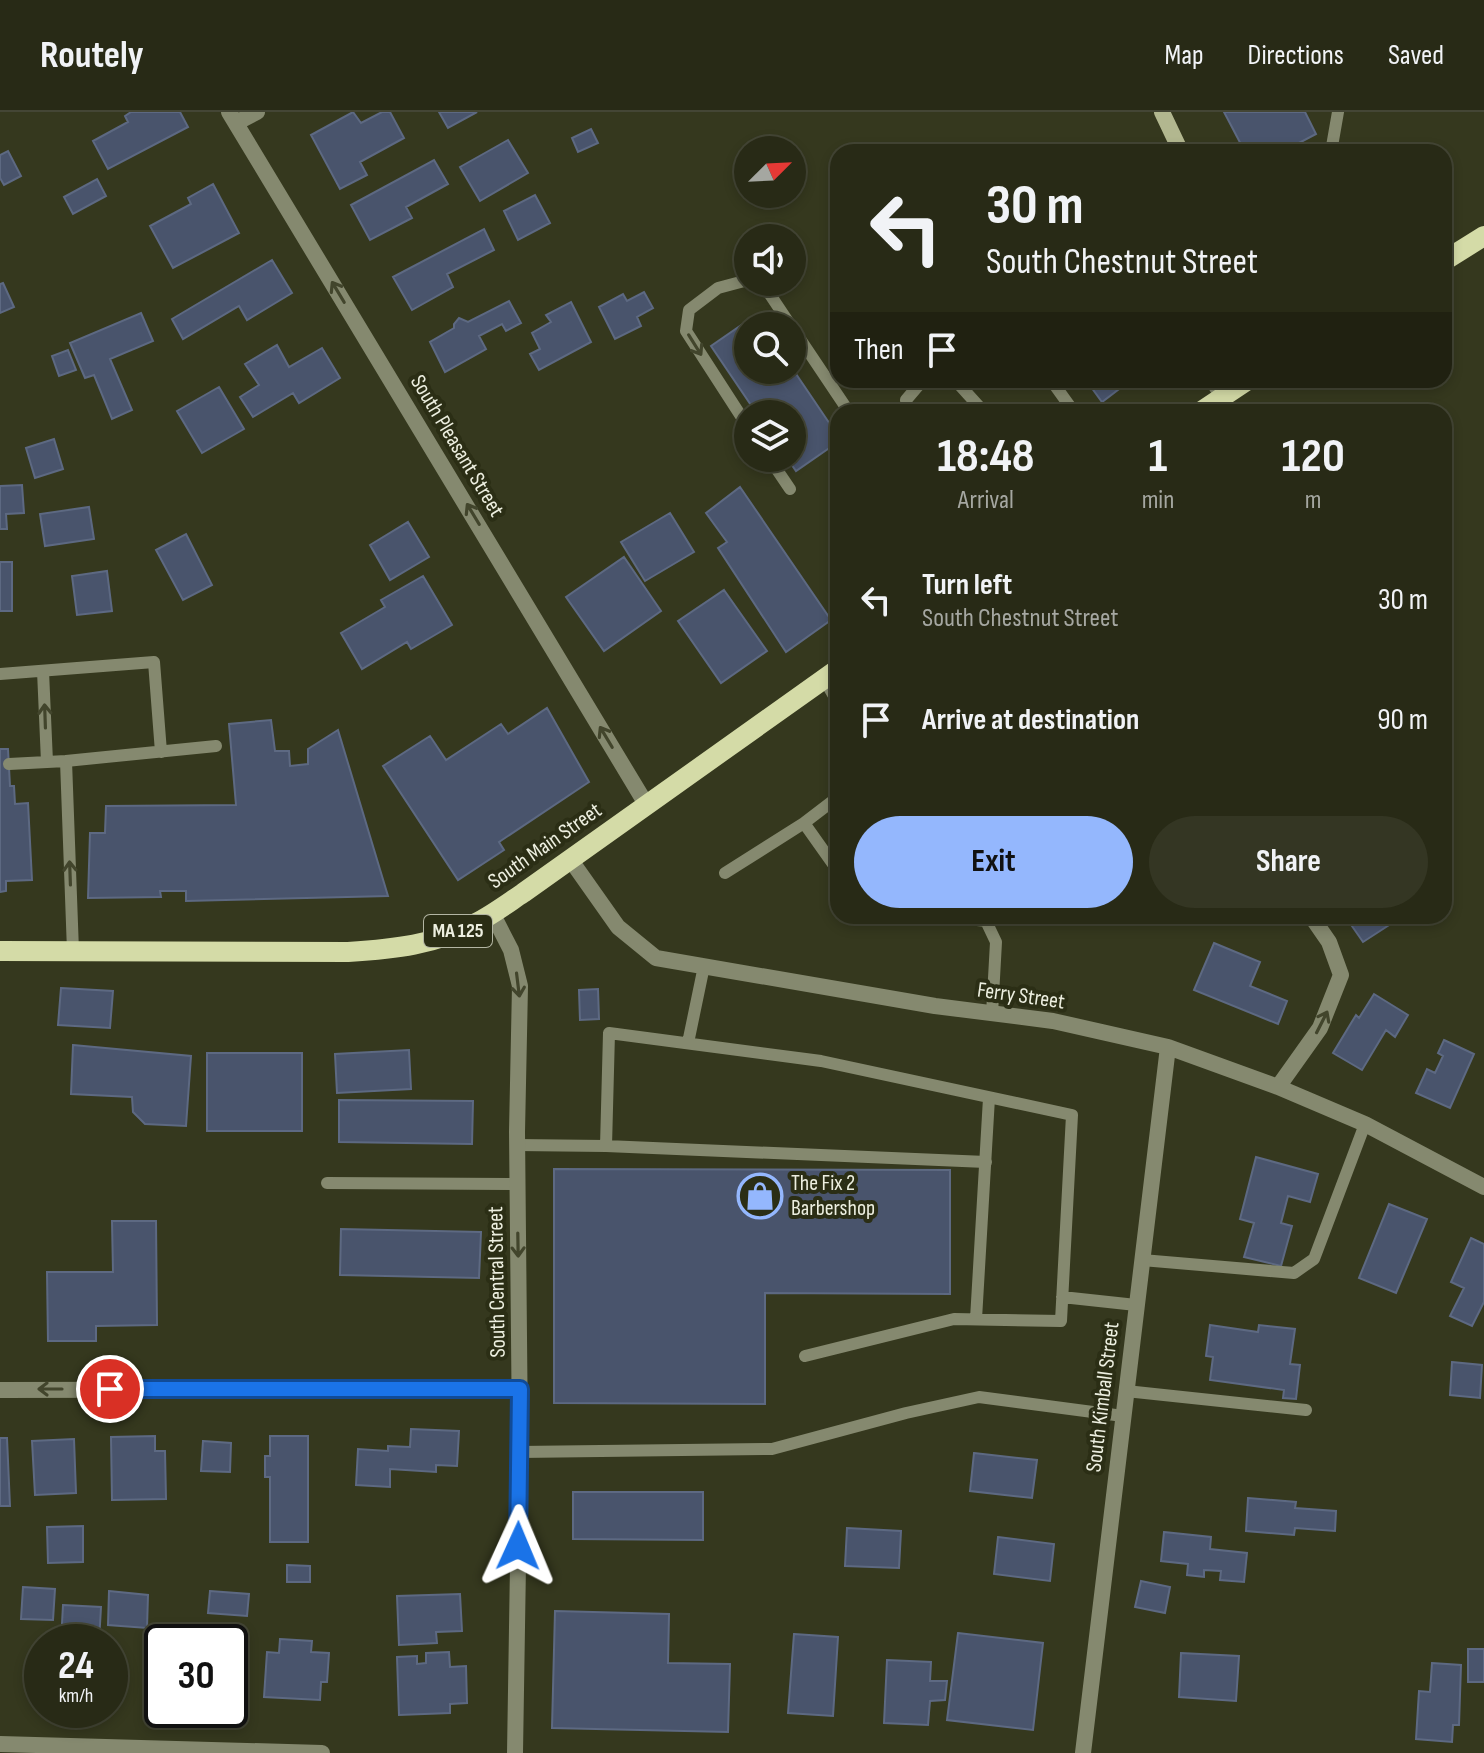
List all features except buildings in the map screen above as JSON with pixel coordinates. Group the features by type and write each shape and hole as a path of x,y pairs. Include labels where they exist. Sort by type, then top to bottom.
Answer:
{"main road":[{"path":"1452,256 1484,236"},
{"path":"1211,404 1235,388"},
{"name":"South Main Street","path":"0,951 348,952 388,950 432,942 492,913 830,675"}],"street":[{"path":"232,117 257,112"},
{"path":"1162,112 1177,144"},
{"name":"South Pleasant Street","path":"232,117 646,804"},
{"name":"Ferry Street","path":"570,859 618,927 656,958 935,1006 1053,1021 1168,1047 1278,1087 1365,1124 1484,1187"},
{"name":"South Central Street","path":"492,913 511,950 520,986 517,1145 520,1389 515,1753"},
{"path":"1278,1087 1320,1028 1341,975 1329,942 1317,924"},
{"name":"South Kimball Street","path":"1083,1753 1168,1047"},
{"path":"0,1390 520,1389"},
{"path":"0,1744 322,1753"}],"lane":[{"path":"1332,144 1338,112"},
{"path":"734,284 718,288 689,310 686,331 734,405"},
{"path":"806,348 830,384"},
{"path":"962,388 977,404"},
{"path":"1215,388 1221,397"},
{"path":"778,472 790,489"},
{"path":"0,674 154,662 161,752"},
{"path":"43,671 47,762"},
{"path":"9,764 216,746"},
{"path":"66,761 73,951"},
{"path":"725,873 830,803"},
{"path":"804,823 830,860"},
{"path":"990,924 996,942 992,1014"},
{"path":"688,1043 704,966"},
{"path":"606,1146 609,1033 821,1061 1072,1115 1061,1321 954,1319 805,1356"},
{"path":"976,1319 989,1098"},
{"path":"1142,1260 1294,1273 1314,1259 1365,1124"},
{"path":"517,1145 986,1162"},
{"path":"327,1183 518,1184"},
{"path":"1062,1297 1136,1305"},
{"path":"1126,1391 1306,1410"},
{"path":"519,1452 772,1449 979,1397 1123,1416"}],"place":[{"name":"The Fix 2 Barbershop","path":"760,1196"}],"route":[{"path":"110,1389 520,1389 518,1546"}]}
